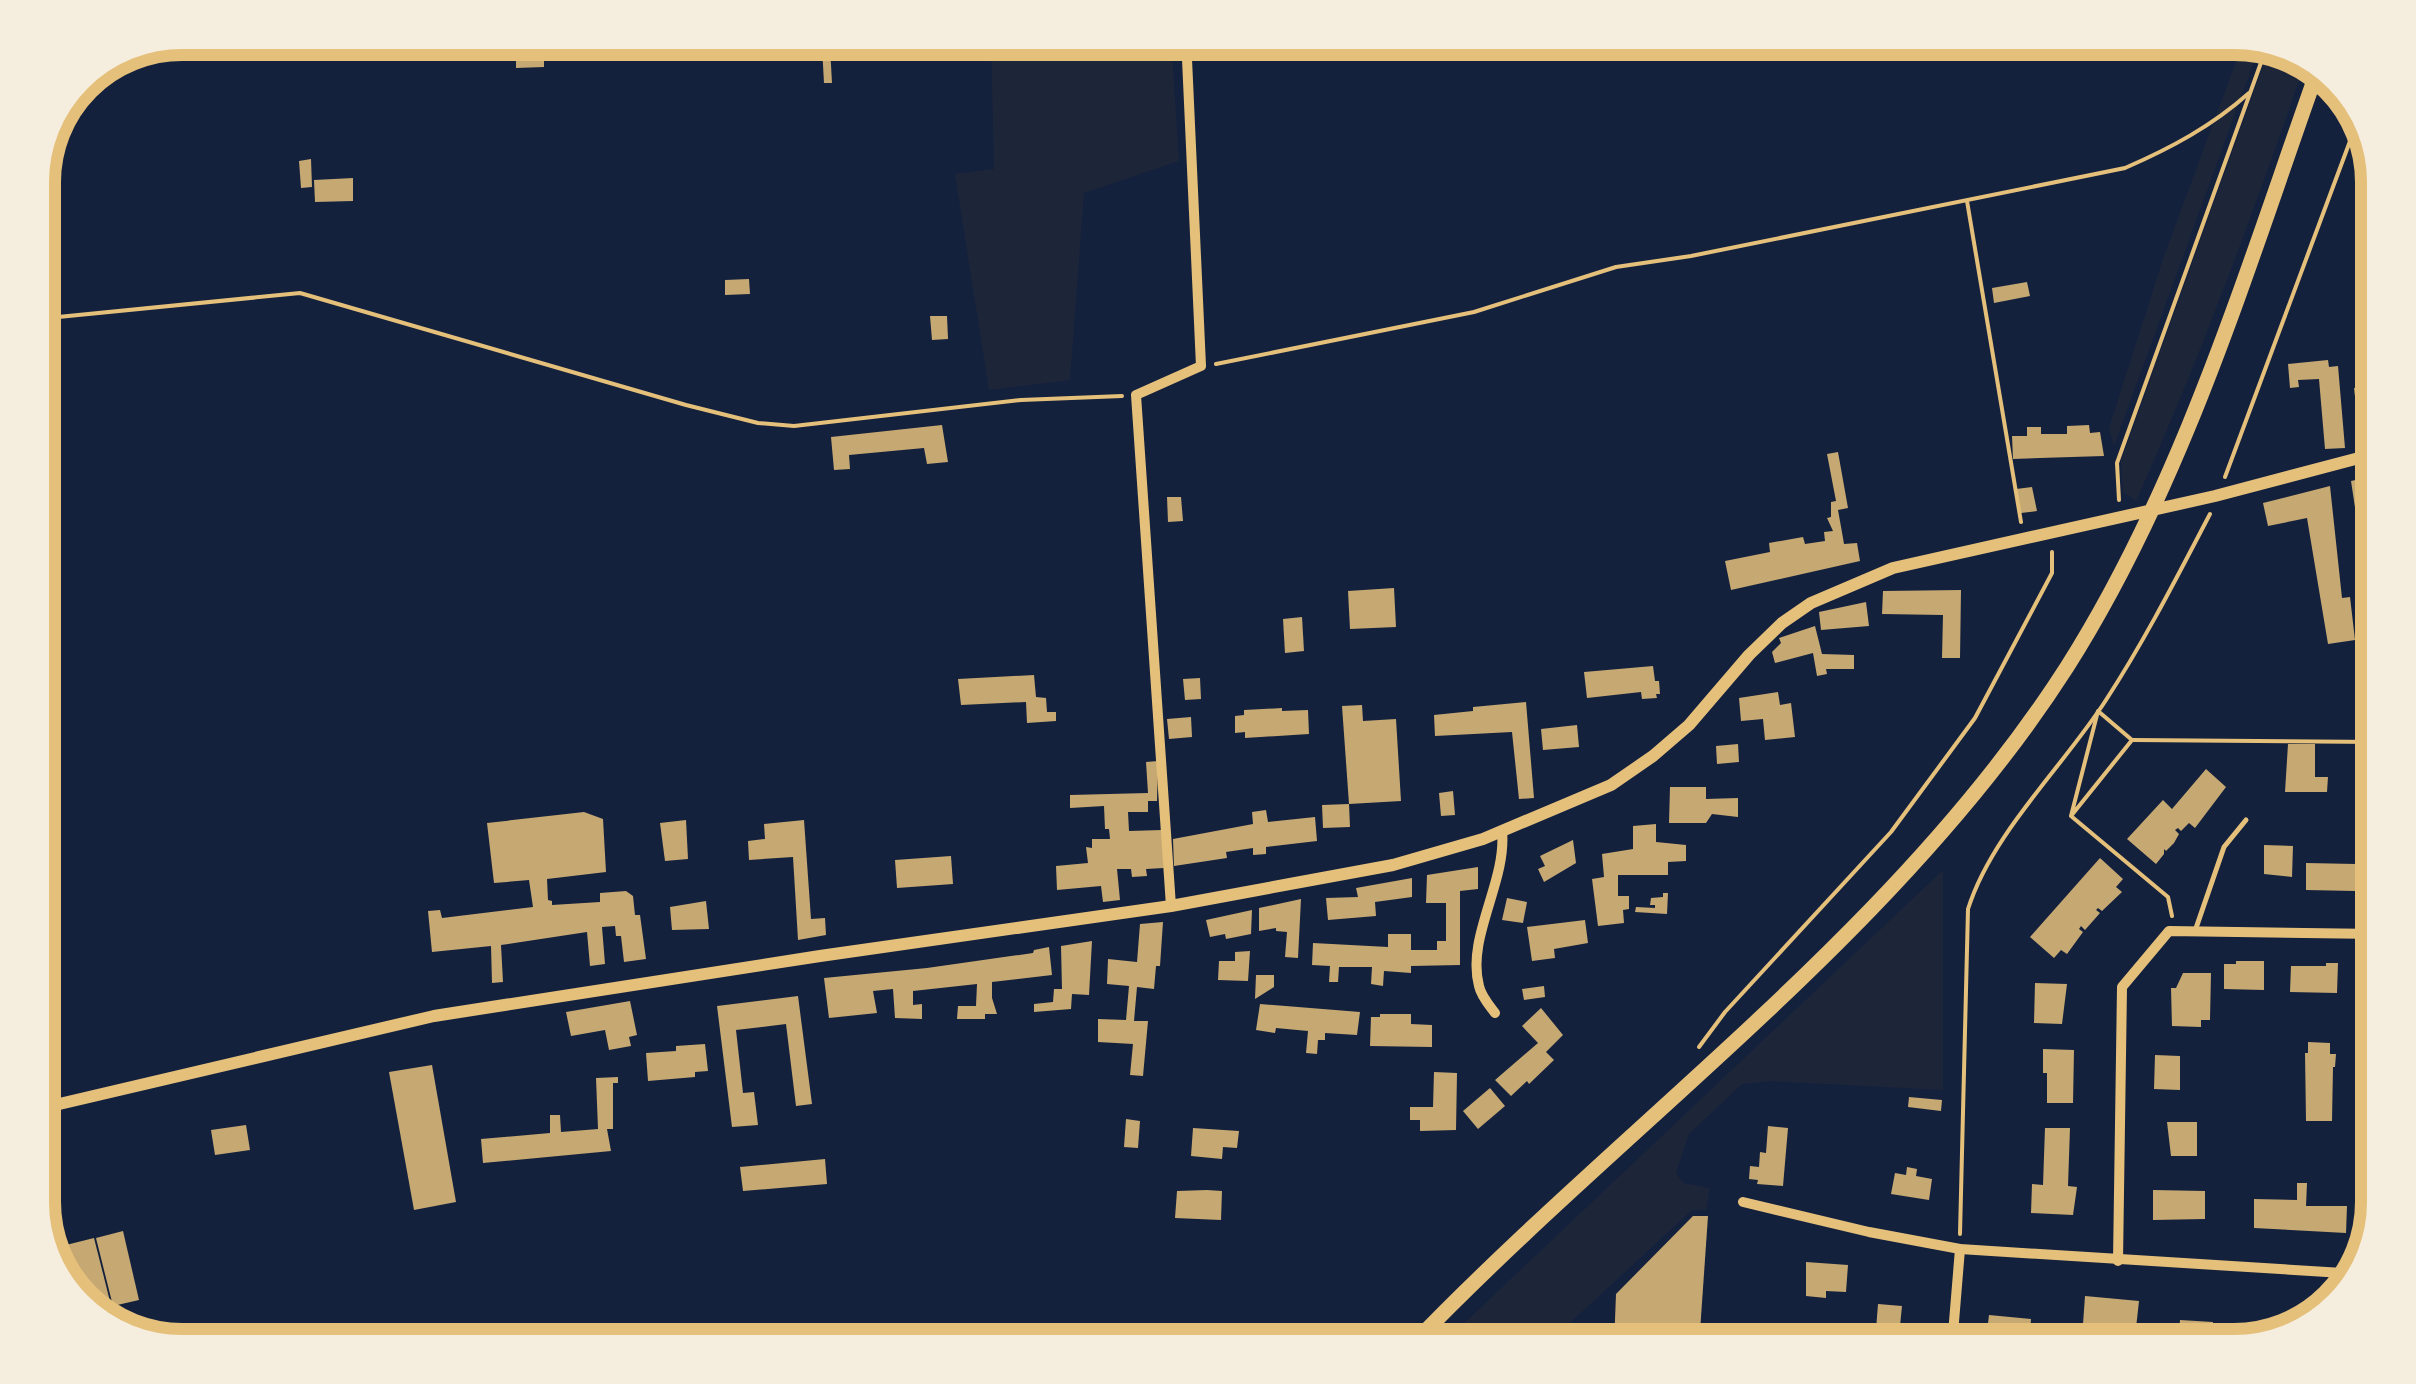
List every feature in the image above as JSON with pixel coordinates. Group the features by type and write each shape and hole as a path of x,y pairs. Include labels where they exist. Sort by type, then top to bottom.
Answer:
{"main road":[{"path":"1429,1329 1806,972 1939,836 2031,720 2068,665 2134,544 2186,431 2313,83"}],"street":[{"path":"1172,906 1136,396 1201,366 1187,55"},
{"path":"55,1105 434,1016 1172,906 1393,865 1502,831 1611,784 1653,756 1688,725 1749,654 1782,623 1811,603 1893,568 2216,496 2361,458"},
{"path":"1495,1013 1480,990 1476,962 1504,852 1502,831"},
{"path":"2118,1261 2122,987 2170,930 2361,934"},
{"path":"1743,1202 1960,1249 2339,1273"},
{"path":"1953,1329 1960,1249"}],"lane":[{"path":"2196,931 2224,847 2246,820"}],"path":[{"path":"2120,516 2117,463 2262,58"},
{"path":"1201,366 1474,312 1616,267 1691,256 2125,168 2180,143 2249,93"},
{"path":"1960,1249 1968,909 1974,890 1997,850 2098,711 2154,621 2210,514 2352,136"},
{"path":"1967,201 2023,538"},
{"path":"55,316 300,293 686,405 794,426 1021,400 1136,396"},
{"path":"1684,1086 1700,1045 1725,1012 1891,832 1975,718 2052,573 2048,533"},
{"path":"2098,711 2132,740 2361,742"},
{"path":"2072,816 2098,711"},
{"path":"2072,816 2132,740"},
{"path":"2072,816 2168,897 2170,930"}],"shaded area":[{"path":"991,55 1172,55 1179,161 1084,193 1070,380 989,390 955,174 994,169"},
{"path":"2238,55 2256,57 2114,446 2109,428 2163,259"},
{"path":"2267,59 2301,75 2226,281 2136,501 2123,492 2121,461"},
{"path":"1943,870 1943,1090 1770,1081 1742,1084 1689,1134 1676,1173 1683,1183 1710,1188 1706,1210 1692,1210 1563,1329 1458,1329"}],"building":[{"path":"516,55 544,55 544,67 516,68"},
{"path":"822,55 830,55 832,83 824,83"},
{"path":"311,159 312,187 301,188 299,161"},
{"path":"353,178 353,201 315,202 314,180"},
{"path":"749,279 750,294 725,295 725,280"},
{"path":"2027,282 2030,296 1994,303 1992,288"},
{"path":"930,316 947,316 948,339 932,340"},
{"path":"2328,360 2329,367 2338,366 2345,448 2325,449 2319,379 2298,380 2299,387 2290,388 2288,364"},
{"path":"2361,387 2361,414 2357,414 2354,388"},
{"path":"942,425 948,462 927,464 924,448 849,455 850,469 834,470 831,437"},
{"path":"2089,425 2090,433 2100,432 2104,456 2013,459 2012,436 2027,436 2027,427 2041,427 2041,434 2067,434 2067,426"},
{"path":"1838,452 1848,508 1838,510 1844,544 1857,543 1860,561 1731,590 1725,561 1770,552 1769,543 1803,537 1805,544 1825,541 1824,532 1833,531 1827,518 1831,517 1831,502 1836,501 1827,454"},
{"path":"2361,479 2361,514 2356,514 2351,481"},
{"path":"2330,486 2342,598 2350,597 2355,640 2328,644 2307,518 2268,526 2263,503"},
{"path":"2032,487 2037,511 2021,513 2016,489"},
{"path":"1167,497 1181,497 1183,521 1168,522"},
{"path":"1394,588 1396,627 1350,629 1348,591"},
{"path":"1961,590 1960,658 1942,658 1943,615 1882,614 1883,591"},
{"path":"1866,602 1869,626 1821,630 1819,612"},
{"path":"1302,617 1304,651 1285,653 1283,619"},
{"path":"1815,626 1822,654 1854,655 1854,669 1826,669 1827,674 1817,676 1813,653 1775,663 1772,652 1781,643 1779,638"},
{"path":"1653,666 1655,681 1659,681 1657,698 1642,699 1641,692 1587,698 1584,672"},
{"path":"1034,675 1036,697 1046,698 1047,712 1056,712 1056,721 1027,723 1026,702 961,705 958,679"},
{"path":"1200,678 1201,699 1185,700 1183,679"},
{"path":"1778,692 1780,705 1791,703 1795,737 1765,740 1763,719 1741,721 1739,698"},
{"path":"1526,702 1534,798 1519,799 1512,732 1435,736 1434,715"},
{"path":"1362,705 1363,721 1396,719 1401,801 1349,804 1342,706"},
{"path":"1244,710 1308,710 1309,734 1245,738 1245,732 1235,733 1235,716 1244,715"},
{"path":"1191,717 1192,737 1169,739 1167,719"},
{"path":"1577,725 1579,747 1543,750 1541,729"},
{"path":"1738,744 1739,762 1717,764 1716,746"},
{"path":"2288,744 2315,744 2315,777 2328,777 2327,792 2285,792"},
{"path":"1158,761 1157,801 1148,801 1148,812 1128,812 1129,831 1162,830 1164,868 1146,869 1147,876 1132,877 1131,869 1117,869 1120,900 1103,902 1101,886 1057,890 1056,866 1088,863 1086,847 1092,848 1092,839 1110,839 1109,829 1105,829 1104,806 1070,808 1070,795 1148,793 1146,762"},
{"path":"2206,769 2226,787 2195,828 2189,823 2181,831 2175,830 2179,834 2174,843 2164,849 2156,864 2127,839 2163,800 2172,809"},
{"path":"1670,787 1706,787 1706,799 1738,798 1738,817 1712,814 1706,823 1669,823"},
{"path":"1453,791 1455,815 1441,816 1439,793"},
{"path":"1349,804 1350,827 1323,828 1322,805"},
{"path":"1266,810 1268,822 1315,817 1317,841 1266,847 1266,854 1253,855 1253,848 1226,852 1227,858 1174,866 1173,839 1253,824 1252,812"},
{"path":"584,812 603,819 606,872 547,879 548,900 552,905 600,902 600,893 626,891 633,896 635,915 640,915 646,959 624,962 621,936 616,936 615,926 602,927 605,964 590,966 587,932 501,945 503,982 492,983 491,946 432,952 428,911 440,910 442,918 533,907 529,880 494,883 487,823"},
{"path":"686,820 688,859 665,861 660,823"},
{"path":"804,820 811,919 825,918 826,935 798,940 793,857 749,860 748,841 765,839 764,824"},
{"path":"1656,824 1656,842 1686,845 1686,861 1668,862 1668,875 1618,875 1618,896 1629,896 1629,909 1623,910 1624,923 1598,926 1592,879 1604,877 1602,854 1633,849 1633,826"},
{"path":"1573,840 1576,863 1544,882 1538,869 1545,866 1540,856"},
{"path":"2264,845 2293,846 2292,877 2264,874"},
{"path":"951,856 953,884 897,888 895,860"},
{"path":"2100,858 2123,879 2116,887 2122,892 2102,911 2096,910 2100,913 2085,930 2081,926 2083,932 2067,954 2061,950 2054,958 2030,937"},
{"path":"2306,863 2356,864 2355,891 2306,890"},
{"path":"1478,867 1478,889 1460,891 1460,965 1411,966 1411,973 1384,971 1383,986 1371,984 1372,967 1339,967 1338,982 1329,982 1330,966 1312,965 1313,943 1388,947 1388,934 1411,934 1411,950 1437,950 1437,941 1446,941 1446,903 1426,903 1427,875"},
{"path":"1412,878 1412,897 1375,902 1376,916 1328,920 1326,898 1358,897 1356,888"},
{"path":"1663,893 1668,893 1667,914 1635,912 1636,907 1655,908 1650,905 1651,898 1663,897"},
{"path":"1507,898 1527,902 1523,923 1502,920"},
{"path":"1301,899 1298,958 1285,957 1287,932 1276,928 1259,931 1259,908"},
{"path":"706,901 709,929 672,930 670,907"},
{"path":"1252,910 1251,934 1226,939 1225,934 1210,937 1206,920"},
{"path":"1585,920 1588,943 1554,949 1555,958 1532,961 1527,927"},
{"path":"1163,922 1154,989 1137,987 1134,1021 1148,1021 1143,1076 1130,1075 1133,1044 1098,1042 1098,1019 1126,1020 1129,986 1107,984 1108,959 1137,962 1140,924"},
{"path":"1092,941 1089,995 1072,994 1071,1009 1034,1012 1034,1004 1053,1002 1054,989 1062,989 1061,946"},
{"path":"1049,947 1052,975 992,982 997,1014 985,1014 985,1019 957,1019 958,1006 976,1006 977,984 913,991 913,1005 922,1004 922,1019 895,1018 893,989 873,991 877,1013 829,1018 824,978 927,968 1033,953"},
{"path":"1250,951 1248,981 1218,980 1219,961 1235,961 1235,952"},
{"path":"2264,961 2264,990 2224,989 2224,964"},
{"path":"2338,963 2337,993 2290,992 2291,966"},
{"path":"2183,973 2211,973 2210,1020 2201,1020 2201,1027 2172,1026 2171,988 2176,988"},
{"path":"1256,975 1274,975 1274,987 1255,999"},
{"path":"2035,983 2067,984 2062,1024 2034,1023"},
{"path":"1544,986 1545,997 1524,1000 1522,989"},
{"path":"798,996 812,1104 796,1106 786,1024 736,1030 743,1093 754,1092 758,1125 732,1127 717,1006"},
{"path":"630,1001 637,1035 629,1037 631,1046 609,1050 605,1030 571,1036 566,1012"},
{"path":"1260,1004 1360,1012 1357,1035 1325,1033 1325,1040 1318,1040 1317,1054 1306,1053 1308,1031 1256,1030"},
{"path":"1541,1008 1563,1035 1546,1052 1554,1060 1511,1096 1495,1080 1538,1043 1522,1026"},
{"path":"1411,1014 1411,1024 1432,1025 1432,1047 1370,1046 1371,1017"},
{"path":"2308,1042 2330,1043 2330,1054 2336,1054 2332,1121 2306,1121"},
{"path":"705,1044 708,1071 695,1072 695,1077 648,1081 646,1053"},
{"path":"2043,1049 2074,1050 2073,1103 2047,1103"},
{"path":"2155,1055 2180,1056 2180,1090 2154,1089"},
{"path":"432,1065 456,1202 414,1210 389,1072"},
{"path":"1434,1072 1457,1073 1456,1130 1420,1131 1420,1120 1410,1120 1410,1107 1433,1107"},
{"path":"618,1077 618,1083 613,1083 613,1129 607,1129 611,1151 483,1163 481,1139 550,1133 550,1115 560,1115 561,1132 598,1129 596,1078"},
{"path":"1490,1088 1505,1106 1478,1129 1463,1111"},
{"path":"1909,1097 1942,1100 1941,1111 1908,1107"},
{"path":"1126,1119 1140,1121 1138,1148 1124,1147"},
{"path":"2167,1122 2197,1122 2197,1156 2171,1156"},
{"path":"246,1125 250,1150 215,1155 211,1130"},
{"path":"1768,1126 1788,1128 1783,1186 1757,1184 1758,1180 1749,1179 1750,1166 1759,1167 1760,1152 1766,1153"},
{"path":"1193,1128 1239,1131 1237,1148 1223,1147 1222,1159 1191,1156"},
{"path":"2045,1128 2070,1128 2068,1186 2077,1187 2073,1215 2031,1213 2032,1184 2043,1185"},
{"path":"825,1159 827,1184 743,1191 740,1167"},
{"path":"1907,1167 1917,1169 1916,1176 1932,1179 1929,1200 1891,1194 1895,1173 1906,1175"},
{"path":"2297,1183 2307,1183 2306,1206 2347,1206 2346,1233 2254,1228 2254,1199 2297,1200"},
{"path":"2153,1190 2205,1191 2205,1219 2153,1220"},
{"path":"1177,1191 1222,1191 1221,1220 1175,1218"},
{"path":"1693,1216 1708,1216 1700,1329 1615,1329 1616,1294"},
{"path":"123,1231 139,1300 113,1306 96,1238"},
{"path":"94,1238 111,1307 81,1279 63,1246"},
{"path":"1806,1262 1848,1265 1846,1292 1826,1291 1826,1298 1806,1296"},
{"path":"2085,1296 2139,1301 2136,1328 2083,1324"},
{"path":"1878,1304 1902,1306 1900,1329 1876,1329"},
{"path":"1989,1315 2031,1319 2030,1329 1987,1329"},
{"path":"2180,1320 2230,1327 2230,1329 2179,1329"}]}
